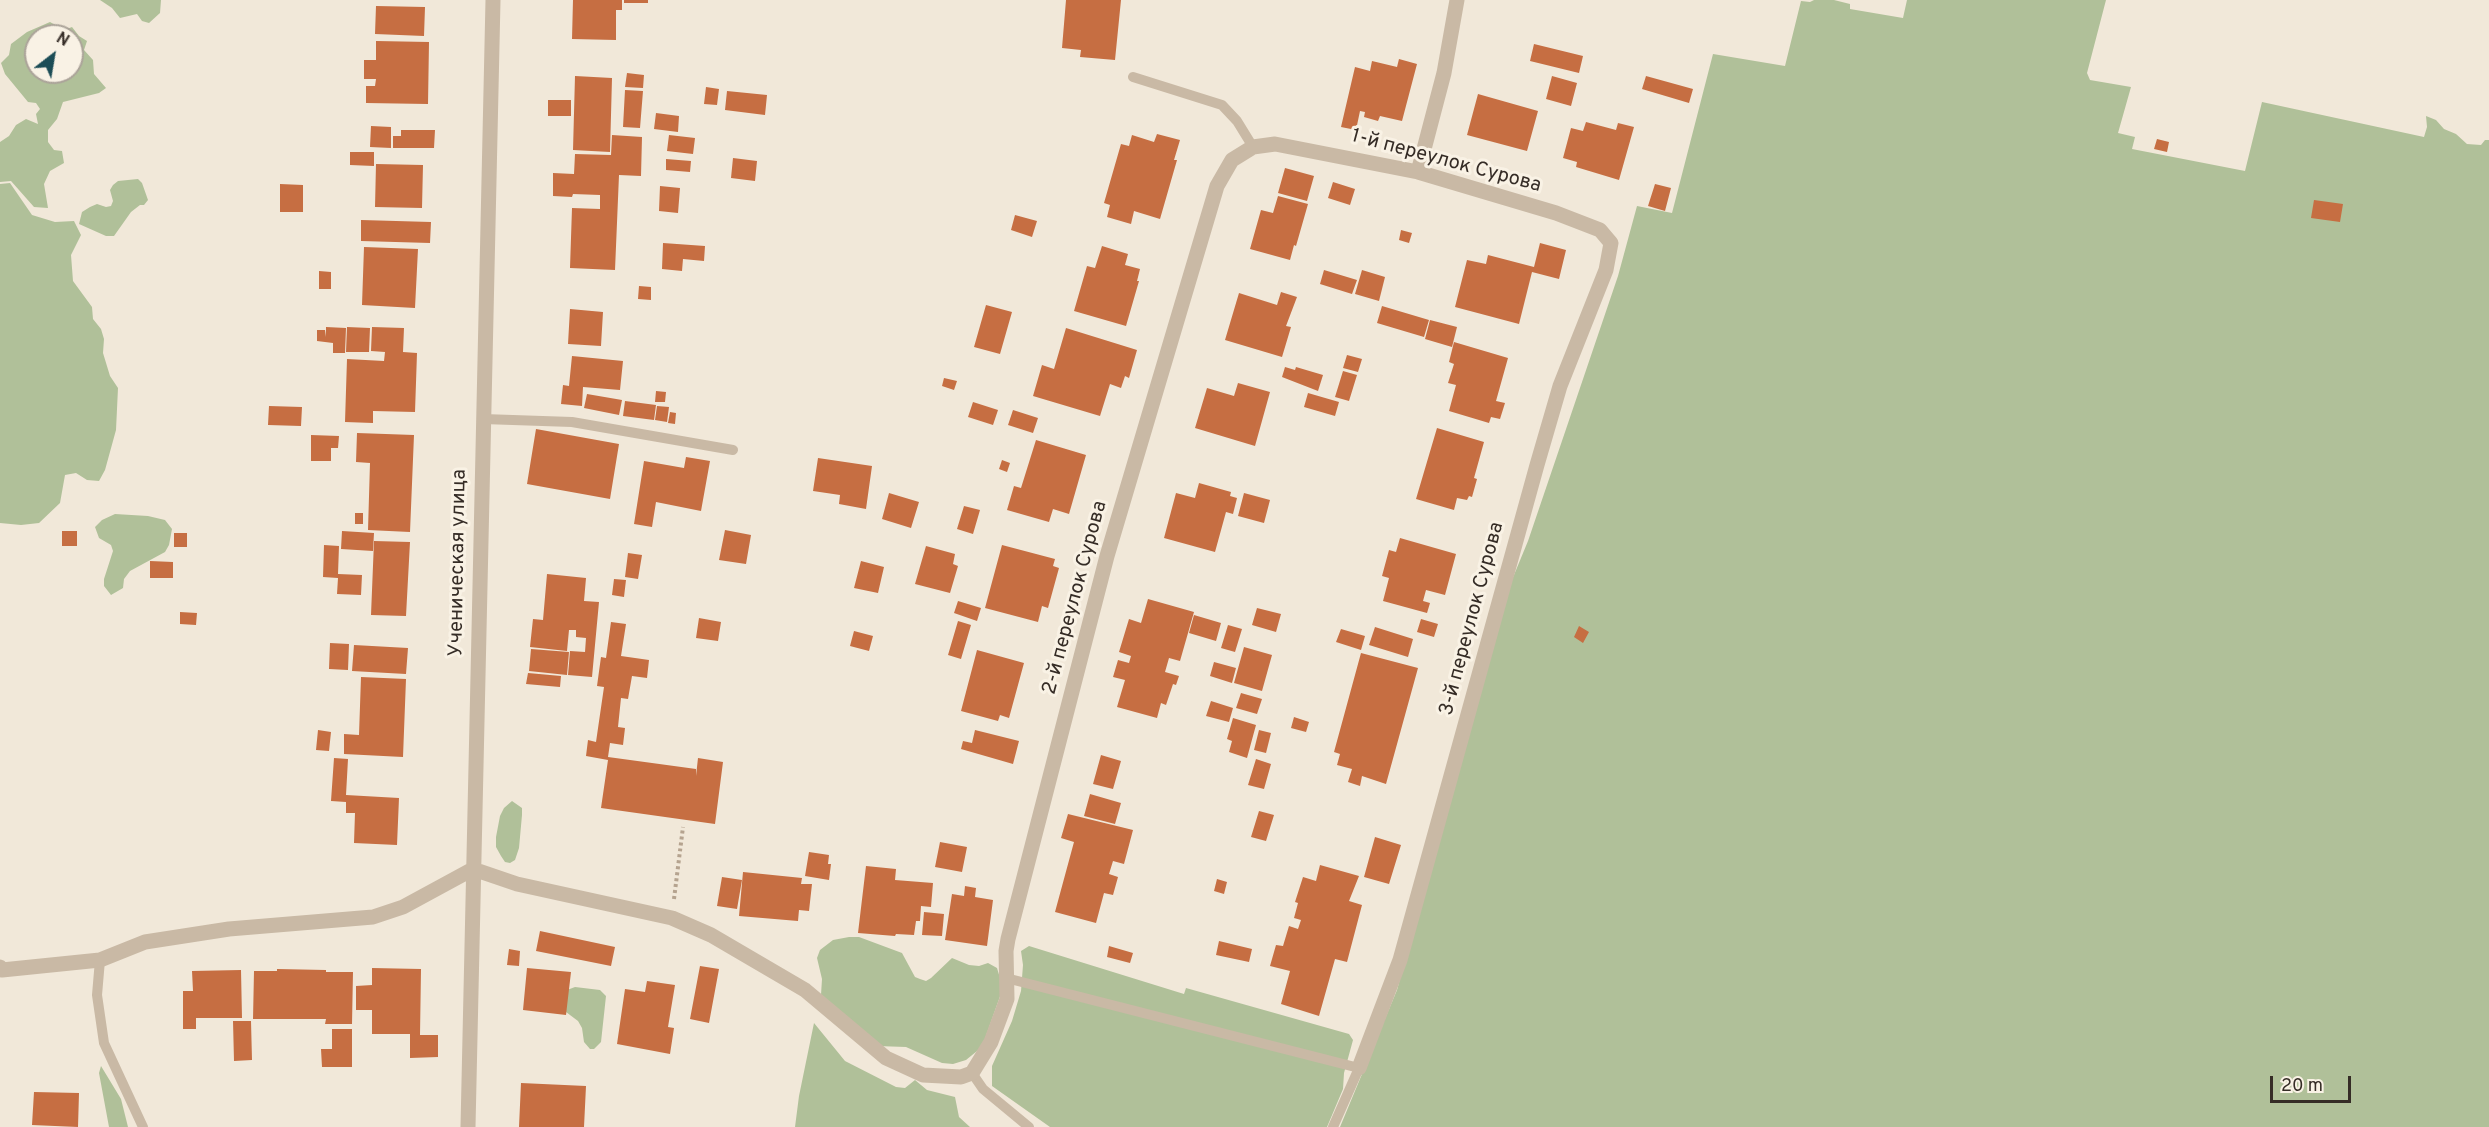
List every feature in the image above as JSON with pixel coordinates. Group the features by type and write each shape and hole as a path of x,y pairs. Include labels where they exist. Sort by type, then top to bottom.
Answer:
{"street":[{"name":"Ученическая улица","path":"468,1127 493,0"},
{"path":"1418,172 1444,73 1457,0"},
{"name":"1-й переулок Сурова","path":"1253,147 1275,144 1418,172 1556,213"},
{"name":"2-й переулок Сурова","path":"972,1073 991,1042 1007,999 1008,939 1107,556 1218,186 1232,160 1253,147"},
{"name":"3-й переулок Сурова","path":"1359,1068 1400,960 1560,386 1606,270 1611,243 1600,230 1556,213"},
{"path":"0,968 2,970 100,960 145,942 229,929 373,917 403,907 473,868 517,884 672,918 711,935 805,990 886,1058 923,1074 961,1077 972,1073"}],"lane":[{"path":"1132,77 1222,105 1237,121 1253,147"},
{"path":"483,419 572,422 733,450"},
{"path":"100,960 97,995 104,1043 143,1127"},
{"path":"1006,978 1359,1068 1333,1127"},
{"path":"972,1073 983,1089 1029,1127"}],"path":[{"path":"672,918 683,827"}],"green space":[{"path":"100,0 161,0 160,13 149,23 142,21 137,14 120,18 112,8"},
{"path":"1834,0 1850,4 1850,9 1903,18 1907,0 2106,0 2087,73 2090,80 2131,87 2118,133 2135,137 2132,149 2245,171 2262,102 2424,137 2427,127 2426,116 2436,120 2444,129 2456,134 2467,144 2481,145 2485,140 2489,140 2489,1127 1340,1127 1397,990 1502,604 1528,541 1618,276 1637,206 1672,213 1713,54 1785,66 1801,1"},
{"path":"24,34 24,84 84,84 84,50 93,60 94,74 106,88 99,93 63,102 57,119 48,130 48,142 54,150 62,151 64,163 50,171 44,184 48,208 34,207 11,181 0,182 0,142 9,136 16,125 26,119 38,124 36,114 40,109 36,103 28,102 5,74 1,63 9,55 11,44"},
{"path":"138,179 142,183 148,200 131,212 114,236 106,236 79,224 82,212 90,207 97,204 111,206 113,201 110,190 118,181"},
{"path":"10,183 32,215 55,222 74,221 81,235 71,255 73,281 92,307 93,319 101,329 104,339 103,353 110,376 118,388 116,430 105,470 99,481 87,480 76,473 65,475 60,503 39,523 21,525 0,523 0,184"},
{"path":"115,514 148,516 165,520 172,529 165,552 130,571 124,579 123,588 111,595 104,586 104,579 113,551 111,545 99,538 95,527 102,520"},
{"path":"512,801 522,808 522,815 519,848 515,860 510,863 505,862 496,847 496,837 500,816 504,808"},
{"path":"859,937 902,953 915,977 926,981 952,958 969,965 979,966 988,963 997,968 1003,988 982,1047 966,1060 953,1064 942,1063 906,1047 877,1046 821,995 822,979 817,958 820,950 833,940"},
{"path":"1029,946 1184,994 1186,988 1349,1034 1353,1040 1344,1073 1343,1089 1327,1127 1050,1127 992,1086 992,1066 1012,1021 1021,991 1023,965 1021,951"},
{"path":"575,987 600,990 606,996 601,1042 594,1049 590,1049 584,1042 582,1028 578,1021 562,1009 567,990"},
{"path":"814,1023 845,1061 896,1087 905,1088 915,1080 927,1090 955,1097 959,1117 970,1127 795,1127"},
{"path":"101,1066 121,1099 128,1127 109,1127 99,1073"}],"building":[{"path":"573,0 622,0 622,10 616,10 616,40 572,39"},
{"path":"624,0 648,0 648,3 624,3"},
{"path":"1066,0 1121,0 1115,60 1080,57 1081,50 1062,48"},
{"path":"376,6 425,7 424,36 375,34"},
{"path":"376,41 429,42 428,104 366,103 366,86 375,86 376,79 364,79 364,60 376,60"},
{"path":"1534,44 1583,56 1579,73 1530,61"},
{"path":"1399,59 1417,64 1402,121 1380,116 1378,121 1364,117 1365,112 1360,111 1356,130 1341,127 1355,67 1370,71 1372,61 1397,67"},
{"path":"627,73 644,75 643,88 625,87"},
{"path":"575,76 612,78 610,152 573,150"},
{"path":"1552,76 1577,83 1571,106 1546,99"},
{"path":"1646,76 1693,89 1689,103 1642,89"},
{"path":"706,87 719,89 717,105 704,104"},
{"path":"625,90 643,91 640,128 623,127"},
{"path":"727,91 767,95 765,115 725,110"},
{"path":"1478,94 1538,111 1527,151 1467,135"},
{"path":"548,100 571,100 571,116 548,116"},
{"path":"656,113 679,116 678,132 654,129"},
{"path":"1586,122 1616,130 1618,123 1634,127 1619,180 1576,167 1577,162 1563,158 1571,128 1583,131"},
{"path":"371,126 391,127 391,148 370,147"},
{"path":"401,130 435,130 434,148 393,148 393,136 401,136"},
{"path":"1157,134 1180,140 1174,160 1177,160 1160,219 1134,211 1131,224 1107,217 1110,205 1104,203 1121,144 1129,146 1132,135 1154,142"},
{"path":"612,135 642,137 641,176 619,175 615,270 570,268 572,208 600,209 600,195 553,196 553,173 574,174 575,154 611,155"},
{"path":"669,135 695,138 693,154 667,151"},
{"path":"2157,139 2169,142 2167,152 2154,149"},
{"path":"350,152 374,152 374,166 350,165"},
{"path":"733,158 757,161 755,181 731,178"},
{"path":"666,159 691,161 690,172 666,170"},
{"path":"376,164 423,165 422,208 375,207"},
{"path":"1285,168 1314,176 1307,201 1278,193"},
{"path":"1333,182 1355,189 1350,205 1328,198"},
{"path":"280,184 303,185 303,212 280,212"},
{"path":"1655,184 1671,188 1665,211 1648,206"},
{"path":"660,186 680,188 678,213 659,211"},
{"path":"1278,196 1308,204 1290,260 1250,249 1261,210 1273,213"},
{"path":"2314,200 2343,204 2340,222 2311,218"},
{"path":"1015,215 1037,221 1032,237 1011,230"},
{"path":"361,220 431,222 430,243 361,241"},
{"path":"1401,230 1412,233 1409,243 1399,240"},
{"path":"663,243 705,246 704,261 683,259 682,271 662,269"},
{"path":"1540,243 1566,250 1559,279 1532,272 1519,324 1455,307 1467,260 1486,264 1488,255 1534,267"},
{"path":"1102,246 1128,254 1125,265 1140,269 1137,281 1139,281 1126,326 1074,311 1087,266 1095,268"},
{"path":"364,247 418,249 415,308 362,305"},
{"path":"1324,270 1357,280 1352,294 1320,284"},
{"path":"1362,270 1385,277 1379,301 1355,294"},
{"path":"319,271 331,272 331,289 319,289"},
{"path":"639,286 651,287 651,300 638,299"},
{"path":"1281,292 1297,297 1286,326 1291,327 1282,357 1225,340 1239,293 1277,305"},
{"path":"986,305 1012,312 1000,354 974,347"},
{"path":"1382,306 1429,320 1424,337 1377,323"},
{"path":"570,309 603,312 601,346 568,344"},
{"path":"1430,320 1457,327 1452,347 1425,339"},
{"path":"326,327 346,328 345,353 333,353 333,343 317,341 317,330 325,330 326,337"},
{"path":"347,327 370,328 369,352 346,352"},
{"path":"372,327 404,328 403,352 417,353 415,412 373,411 373,423 345,422 347,359 384,361 385,352 371,351"},
{"path":"1066,328 1137,350 1129,378 1125,376 1121,388 1110,384 1100,416 1033,396 1042,365 1054,369"},
{"path":"1454,342 1508,358 1496,401 1505,403 1500,419 1491,417 1489,423 1449,411 1456,385 1448,383 1454,364 1449,362"},
{"path":"1347,355 1362,359 1358,372 1343,368"},
{"path":"572,356 623,361 620,390 583,387 582,406 561,404 563,385 569,386"},
{"path":"1285,367 1295,370 1296,367 1323,375 1318,391 1282,377"},
{"path":"1343,371 1357,375 1349,401 1335,397"},
{"path":"944,378 957,381 954,390 942,386"},
{"path":"1238,383 1270,392 1255,446 1195,428 1207,388 1234,396"},
{"path":"656,391 666,392 665,402 655,402"},
{"path":"1308,393 1339,402 1335,416 1304,407"},
{"path":"587,394 622,400 619,415 584,408"},
{"path":"625,401 656,405 654,420 623,416"},
{"path":"973,402 998,410 993,425 968,417"},
{"path":"269,406 302,407 301,426 268,425"},
{"path":"657,406 669,407 667,422 655,420"},
{"path":"1013,410 1038,418 1033,433 1008,425"},
{"path":"670,412 676,413 675,424 668,423"},
{"path":"1437,428 1484,442 1474,478 1477,479 1472,497 1469,496 1467,500 1457,498 1454,510 1416,499"},
{"path":"536,429 619,444 610,499 527,484"},
{"path":"357,433 414,435 410,532 368,530 370,463 356,462"},
{"path":"311,435 339,436 338,448 331,448 331,461 311,461"},
{"path":"1036,440 1086,455 1069,514 1053,509 1049,522 1007,510 1014,486 1021,488"},
{"path":"686,457 710,461 701,511 656,502 652,527 634,524 644,461 684,468"},
{"path":"818,458 872,466 866,509 839,504 840,495 813,491"},
{"path":"1002,460 1010,463 1007,472 999,469"},
{"path":"1199,483 1231,492 1230,496 1237,498 1233,514 1226,512 1215,552 1164,538 1176,493 1195,498"},
{"path":"889,493 919,502 911,528 882,519"},
{"path":"1244,493 1270,500 1264,523 1238,516"},
{"path":"964,506 980,510 973,534 957,529"},
{"path":"355,513 363,513 363,524 355,524"},
{"path":"725,530 751,535 746,564 719,560"},
{"path":"62,531 77,531 77,546 62,546"},
{"path":"342,531 374,533 373,551 341,549"},
{"path":"174,533 187,533 187,547 174,547"},
{"path":"1400,538 1456,554 1445,595 1426,590 1423,601 1430,603 1427,613 1383,601 1389,578 1382,576 1389,550 1396,552"},
{"path":"374,541 410,542 406,616 371,615"},
{"path":"324,545 339,546 338,574 362,575 361,595 337,594 338,578 323,577"},
{"path":"1002,545 1055,559 1053,566 1059,568 1048,608 1042,606 1038,622 985,608"},
{"path":"926,546 955,554 953,564 958,566 950,593 915,584"},
{"path":"628,553 642,555 638,579 625,577"},
{"path":"150,561 173,562 173,578 150,578"},
{"path":"861,561 884,567 878,593 854,588"},
{"path":"547,574 586,578 584,601 599,602 592,677 568,675 570,651 585,652 586,638 576,637 576,630 569,630 567,651 530,647 533,619 543,620"},
{"path":"614,579 626,580 624,597 612,595"},
{"path":"1148,599 1194,612 1180,661 1169,658 1165,672 1179,676 1176,685 1173,684 1166,705 1161,703 1157,718 1117,707 1125,680 1113,677 1118,660 1129,663 1131,656 1119,652 1129,619 1141,623"},
{"path":"958,601 981,608 977,621 954,613"},
{"path":"1257,608 1281,614 1276,632 1252,625"},
{"path":"180,612 197,613 196,625 180,624"},
{"path":"1194,615 1221,623 1216,641 1189,633"},
{"path":"699,618 721,622 718,641 696,638"},
{"path":"1421,619 1438,624 1434,637 1417,632"},
{"path":"958,621 971,625 961,659 948,655"},
{"path":"611,622 626,624 621,656 649,660 647,678 632,676 628,699 621,698 618,727 625,728 623,745 610,743 608,757 696,769 696,776 698,758 723,762 715,824 601,808 608,760 586,756 588,740 596,742 604,687 597,686 601,657 606,658"},
{"path":"1228,625 1242,629 1235,652 1221,648"},
{"path":"1579,626 1589,632 1583,643 1574,637"},
{"path":"1375,627 1413,639 1408,657 1369,645"},
{"path":"1341,629 1365,636 1361,650 1336,642"},
{"path":"854,631 873,636 869,651 850,646"},
{"path":"330,643 349,644 348,670 329,669"},
{"path":"354,645 408,648 406,674 352,671"},
{"path":"1244,647 1272,655 1262,691 1234,683"},
{"path":"531,649 569,652 567,675 529,671"},
{"path":"977,650 1024,663 1009,718 1000,715 998,721 961,711"},
{"path":"1361,653 1418,668 1386,784 1362,776 1360,786 1348,782 1352,769 1337,765 1340,754 1334,752"},
{"path":"1214,662 1236,668 1232,683 1210,676"},
{"path":"528,673 561,676 560,687 526,684"},
{"path":"361,677 406,679 403,757 344,754 344,734 359,735"},
{"path":"1241,693 1262,699 1257,714 1236,708"},
{"path":"1211,701 1233,708 1229,722 1206,716"},
{"path":"1294,717 1309,722 1306,732 1291,728"},
{"path":"1233,718 1256,725 1247,758 1229,752 1232,741 1227,739"},
{"path":"318,730 331,732 329,751 316,750"},
{"path":"975,730 1019,741 1013,764 961,749 963,741 972,743"},
{"path":"1259,730 1271,733 1266,753 1254,750"},
{"path":"1101,755 1121,761 1113,789 1093,784"},
{"path":"334,758 348,759 346,795 399,798 397,845 354,843 355,813 346,813 346,802 331,801"},
{"path":"1256,759 1271,764 1264,789 1248,785"},
{"path":"1090,794 1121,803 1115,824 1084,816"},
{"path":"1259,811 1274,815 1266,841 1251,837"},
{"path":"1068,814 1133,830 1124,864 1113,861 1109,874 1118,877 1113,895 1104,893 1096,923 1055,912 1074,842 1061,838"},
{"path":"1375,837 1401,845 1389,884 1364,877"},
{"path":"940,842 967,847 962,872 935,867"},
{"path":"809,852 829,855 828,864 831,864 829,880 805,876"},
{"path":"1320,865 1359,876 1349,901 1362,905 1347,962 1335,959 1319,1016 1281,1004 1290,971 1270,966 1276,945 1283,946 1289,926 1298,929 1301,920 1294,918 1298,903 1295,902 1303,877 1316,881"},
{"path":"866,866 896,869 895,880 933,883 931,907 921,906 920,921 916,921 914,935 858,933"},
{"path":"743,872 802,878 801,884 812,884 809,911 799,910 798,921 739,916"},
{"path":"722,877 742,880 737,909 717,906"},
{"path":"1217,879 1227,882 1224,894 1214,891"},
{"path":"965,886 976,888 975,897 993,900 987,946 945,940 952,894 964,896"},
{"path":"924,912 944,914 942,936 922,935"},
{"path":"540,931 615,947 611,966 536,951"},
{"path":"1219,941 1252,949 1249,962 1216,955"},
{"path":"1109,946 1133,953 1130,963 1107,957"},
{"path":"509,949 520,951 519,966 507,965"},
{"path":"700,966 719,969 709,1023 690,1019"},
{"path":"372,968 421,969 420,1035 438,1035 438,1057 410,1058 410,1034 372,1034 372,1010 356,1010 356,986 372,985"},
{"path":"527,968 571,972 566,1015 523,1010"},
{"path":"277,969 353,972 352,1024 325,1024 326,1019 253,1019 254,971 277,971"},
{"path":"241,970 242,1018 196,1018 196,1029 183,1029 183,991 193,991 192,971"},
{"path":"647,981 675,985 668,1027 674,1028 670,1054 617,1044 625,989 645,992"},
{"path":"233,1021 251,1021 252,1060 234,1061"},
{"path":"332,1029 352,1029 352,1067 322,1067 321,1049 332,1049"},
{"path":"521,1083 586,1086 584,1127 519,1127"},
{"path":"34,1092 79,1093 78,1127 32,1125"}]}
